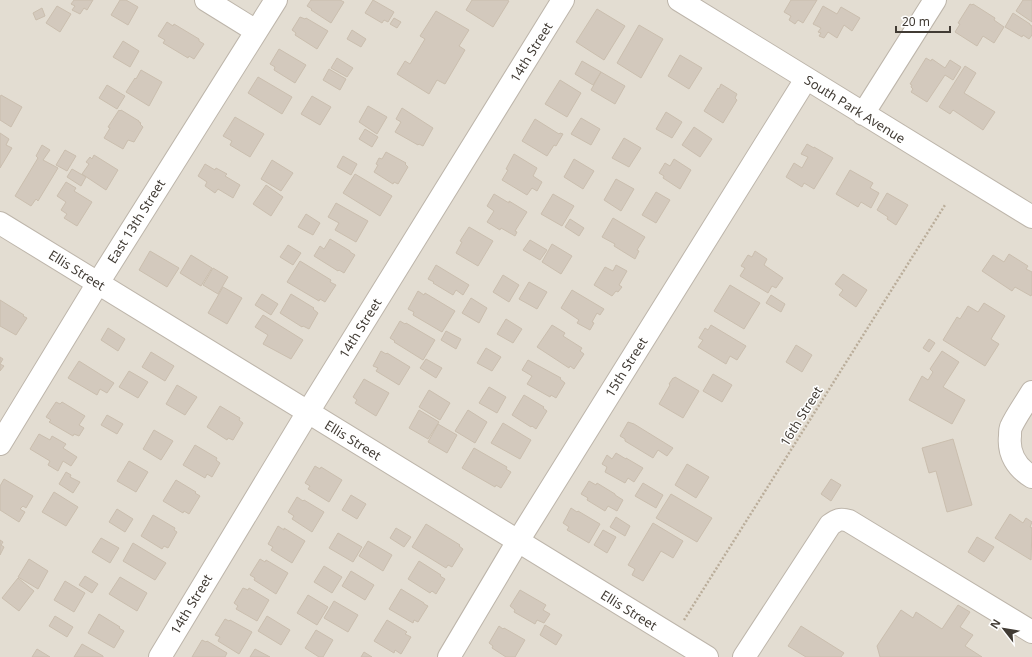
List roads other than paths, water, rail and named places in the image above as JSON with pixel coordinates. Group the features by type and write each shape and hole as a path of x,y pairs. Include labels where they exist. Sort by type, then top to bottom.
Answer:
{"street":[{"path":"206,0 256,31"},
{"name":"East 13th Street","path":"0,444 98,283 276,0"},
{"name":"14th Street","path":"160,657 308,412 563,0"},
{"name":"South Park Avenue","path":"678,0 1032,217"},
{"path":"863,114 935,0"},
{"name":"15th Street","path":"449,657 518,541 806,79"},
{"name":"Ellis Street","path":"0,223 707,657"},
{"path":"1032,392 1010,428 1009,441 1010,450 1015,462 1021,469 1032,477"},
{"path":"744,657 830,525 843,519 849,521 1032,632"}]}
